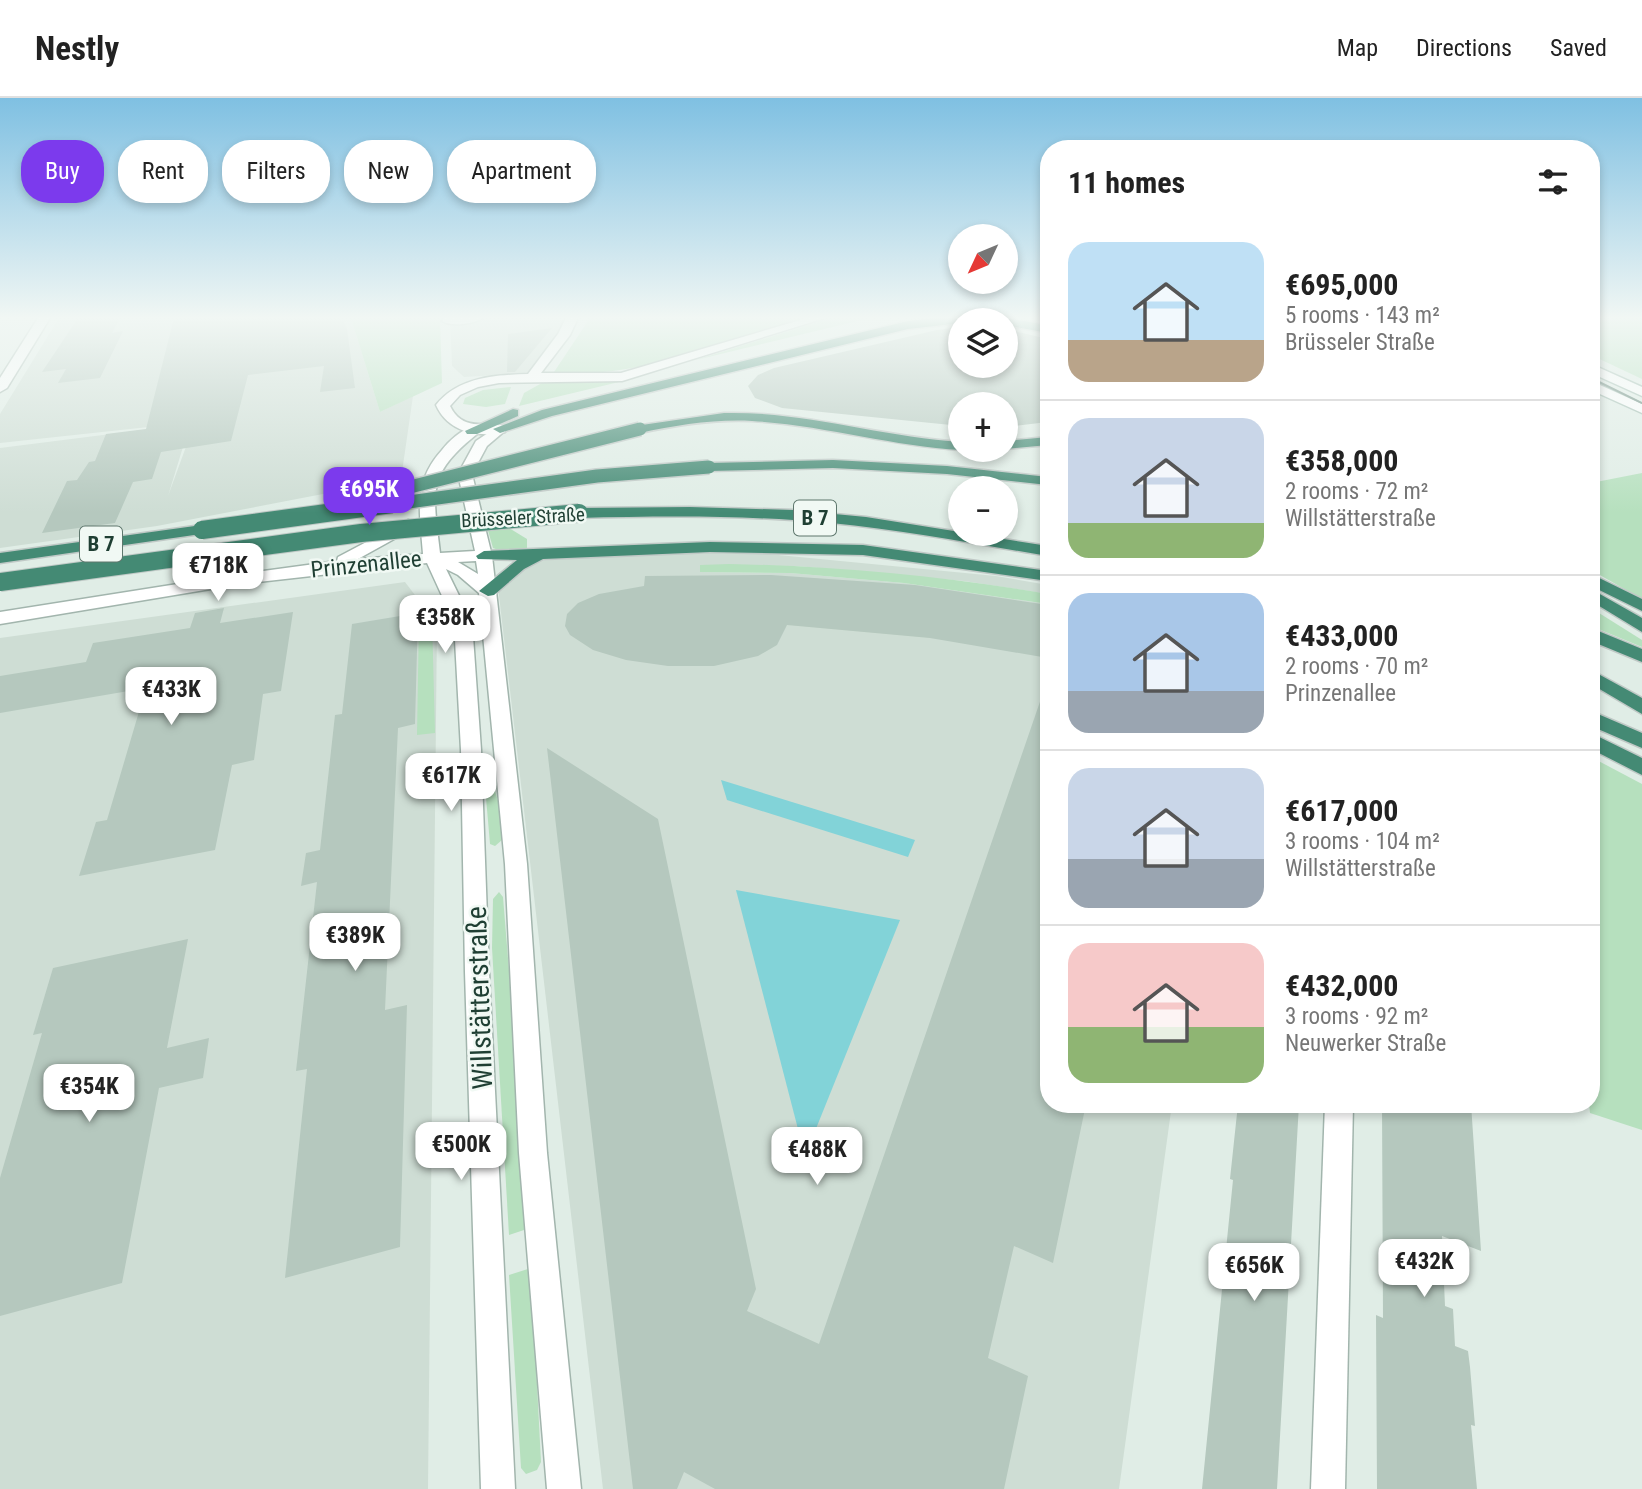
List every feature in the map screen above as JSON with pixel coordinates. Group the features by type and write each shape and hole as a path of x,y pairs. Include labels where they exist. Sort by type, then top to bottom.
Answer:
{"highway":[{"path":"477,437 507,414 634,383"},
{"path":"500,429 547,413 670,383"},
{"path":"202,530 226,521 427,484 640,429 708,418 752,417 804,423 893,440 948,445"},
{"path":"1018,444 1040,440"},
{"name":"Brüsseler Straße","path":"0,558 597,475 709,467 833,464 947,470 1040,480"},
{"name":"Brüsseler Straße","path":"0,582 365,531 470,519 579,513 757,513 943,532 1040,550"},
{"path":"484,556 689,547 863,550 1040,575"},
{"path":"488,591 518,565 540,555"},
{"path":"1600,584 1642,606"},
{"path":"1600,600 1642,626"},
{"path":"1600,637 1642,656"},
{"path":"1600,681 1642,707"},
{"path":"1600,722 1642,741"},
{"path":"1600,745 1642,770"},
{"path":"1600,754 1642,770"}],"street":[{"path":"477,383 452,393 443,405 444,410 454,421 477,437 500,429"},
{"path":"1621,383 1642,393"},
{"path":"1600,389 1642,409"},
{"name":"Willstätterstraße","path":"477,437 452,447 436,465 428,489 427,507 432,557 463,622 471,750 477,972 498,1489"},
{"name":"Willstätterstraße","path":"477,437 464,474 484,556 516,864 533,1153 564,1489"},
{"path":"327,567 381,542 417,519 427,507"},
{"path":"432,557 466,538 476,525"},
{"name":"Prinzenallee","path":"0,618 327,567 432,557 484,556"},
{"path":"432,557 464,571 488,591"},
{"path":"1328,1489 1339,1113"}],"shaded area":[{"path":"19,383 371,383 380,412 413,396 401,479 157,526 0,548 0,448 190,424 168,496 195,422 0,443 0,414"},
{"path":"658,554 768,554 996,576 1040,584 1040,593 964,581 797,566 700,565 700,572 790,573 904,583 1040,603 1040,1113 1171,1113 1119,1489 603,1489 498,587 516,562"},
{"path":"405,582 437,624 428,1489 0,1489 0,638"}],"green space":[{"path":"371,383 442,383 442,383 380,412"},
{"path":"542,383 615,383 519,406 524,393"},
{"path":"511,387 505,404 486,407 463,404 465,398 483,390"},
{"path":"1642,473 1642,599 1600,575 1600,481"},
{"path":"487,527 509,528 527,539 527,549 501,551 493,548"},
{"path":"700,565 769,565 889,573 1040,593 1040,603 904,583 790,573 700,572"},
{"path":"1600,614 1642,640 1642,647 1600,630"},
{"path":"432,618 435,733 417,735 419,619"},
{"path":"1600,762 1642,784 1642,1130 1590,1113 1600,1113"},
{"path":"488,783 493,784 499,804 502,840 495,846 490,844 485,786"},
{"path":"499,892 503,897 530,1228 509,1235 492,948 493,899"},
{"path":"531,1268 541,1462 537,1470 526,1474 521,1468 509,1275"}],"water":[{"path":"721,780 915,840 908,857 727,800"},
{"path":"736,890 900,920 805,1156"}],"building":[{"path":"158,383 246,383 231,441 161,452 152,479 133,482 115,523 42,533 67,481 77,480 89,462 95,461 106,434 146,429"},
{"path":"321,383 354,383 355,388 320,392"},
{"path":"751,383 1040,383 1040,423 1018,426 1018,392 948,392 948,425 782,408 755,398 748,386"},
{"path":"771,575 915,585 1040,604 1040,657 930,638 787,625 777,645 758,656 714,666 668,666 626,660 593,650 570,635 565,626 567,614 578,603 599,594 644,586 645,576"},
{"path":"224,608 220,623 293,612 281,691 263,694 254,760 232,765 215,850 79,876 96,822 107,820 146,688 0,713 0,676 86,662 93,643 190,628 195,613"},
{"path":"418,613 415,724 398,728 385,1010 407,1005 400,1247 285,1278 307,1069 296,1071 317,882 301,886 306,853 320,850 335,715 342,714 352,624"},
{"path":"1040,702 1040,1113 1084,1113 1053,1263 1014,1246 988,1358 1028,1376 1004,1489 715,1489 684,1472 677,1489 633,1489 547,748 658,819 756,1289 747,1311 819,1344"},
{"path":"188,939 167,1048 209,1038 203,1078 159,1088 122,1283 0,1316 0,1178 42,1033 33,1035 53,968"},
{"path":"1237,1113 1298,1113 1277,1489 1202,1489 1233,1180 1230,1179"},
{"path":"1382,1113 1472,1113 1481,1251 1442,1236 1445,1306 1453,1309 1455,1346 1468,1351 1475,1426 1471,1425 1477,1489 1377,1489 1376,1315 1383,1318"}],"tram line":[{"path":"1601,383 1642,403"}]}
